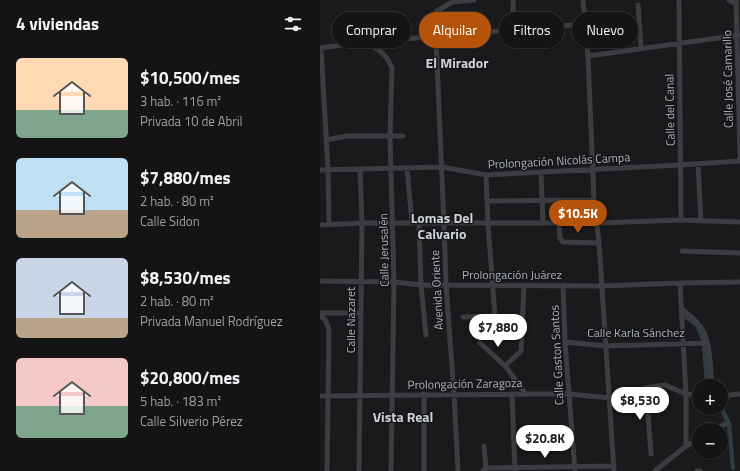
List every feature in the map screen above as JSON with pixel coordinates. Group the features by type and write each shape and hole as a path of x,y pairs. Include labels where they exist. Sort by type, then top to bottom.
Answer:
{"street":[{"path":"453,1 474,0"},
{"path":"512,0 513,12"},
{"path":"583,0 584,12"},
{"name":"Calle del Canal","path":"679,0 681,220"},
{"path":"728,0 736,2"},
{"name":"Avenida Oriente","path":"437,12 453,1"},
{"name":"Calle José Camarillo","path":"736,2 739,35 740,160"},
{"path":"638,5 641,48"},
{"path":"588,56 739,35"},
{"path":"329,224 328,169 321,48 332,47"},
{"name":"Calle Jerusalén","path":"376,48 388,58 392,68 390,137 394,224 394,282 391,471"},
{"name":"Avenida Oriente","path":"437,48 446,285 458,471"},
{"path":"484,446 484,470 614,468 599,243 594,200 594,169 587,48"},
{"path":"326,140 347,136 403,136"},
{"name":"Prolongación Nicolás Campa","path":"320,170 442,167 486,175 698,164 740,160"},
{"path":"698,164 701,221"},
{"path":"407,168 412,224"},
{"name":"Calle Nazaret","path":"358,471 362,223 360,169"},
{"path":"541,172 543,222"},
{"path":"486,175 496,329"},
{"path":"488,201 594,200"},
{"path":"320,225 362,223 597,223 681,220 740,222"},
{"path":"419,223 421,285 426,334"},
{"path":"559,223 560,238 563,242 599,243"},
{"path":"682,251 740,253"},
{"name":"Prolongación Juárez","path":"320,281 361,280 421,285 602,286 740,282"},
{"path":"680,283 686,394 686,446"},
{"path":"504,366 521,351 524,285"},
{"name":"Calle Gaston Santos","path":"563,285 565,342 575,469"},
{"path":"682,309 691,316 703,330 707,342 711,379"},
{"path":"320,314 361,313"},
{"path":"320,314 326,321 329,330 327,471"},
{"path":"463,317 495,316"},
{"name":"Calle Karla Sánchez","path":"565,342 606,346 707,342"},
{"path":"480,343 504,366 526,394"},
{"name":"Prolongación Zaragoza","path":"320,396 569,394 610,398 624,396 646,388 665,385 686,394 692,394"},
{"path":"646,388 651,454"},
{"path":"424,394 424,471"},
{"path":"512,394 515,469"},
{"path":"728,395 740,394"},
{"path":"513,439 572,436"},
{"path":"655,471 692,443"}],"waterway":[{"path":"686,317 697,325 703,339"},
{"path":"704,345 707,379"},
{"path":"725,415 729,424 733,468"}],"district":[{"name":"El Mirador","path":"457,63"},
{"name":"Lomas Del Calvario","path":"442,226"},
{"name":"Vista Real","path":"403,417"}]}
